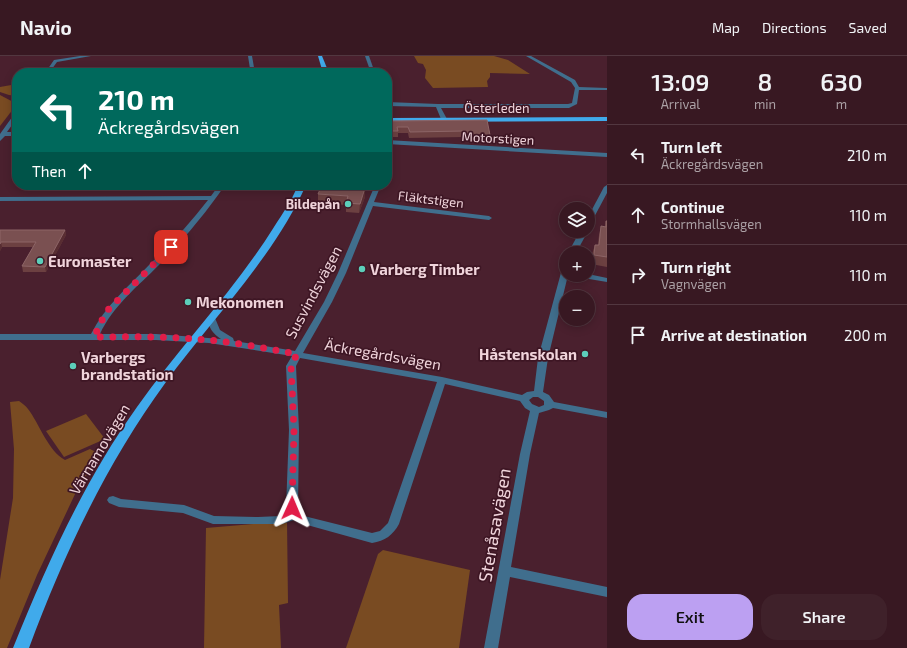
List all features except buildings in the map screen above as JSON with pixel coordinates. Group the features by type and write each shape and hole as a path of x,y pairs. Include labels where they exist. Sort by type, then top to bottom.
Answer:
{"main road":[{"path":"320,56 324,68"},
{"path":"324,56 325,68"},
{"name":"Österleden","path":"392,120 607,119"},
{"name":"Värnamovägen","path":"22,648 75,521 97,478 119,441 138,413 211,318 241,282 273,236 299,190"}],"street":[{"path":"50,68 58,60 89,56"},
{"path":"250,56 252,68"},
{"path":"367,56 371,68"},
{"path":"529,56 539,56"},
{"path":"392,104 438,106 571,106 574,104 577,88 573,81 529,56"},
{"path":"577,88 607,89"},
{"path":"438,106 444,119"},
{"path":"1,137 12,121"},
{"path":"1,137 12,135"},
{"name":"Motorstigen","path":"392,142 607,154"},
{"path":"595,210 607,187"},
{"path":"94,337 106,312 171,247 219,190"},
{"name":"Susvindsvägen","path":"294,515 292,508 294,430 291,366 331,296 356,243 376,190"},
{"path":"0,198 213,198"},
{"name":"Fläktstigen","path":"371,204 489,218"},
{"path":"595,278 607,280"},
{"path":"538,394 543,358 563,282"},
{"name":"Äckregårdsvägen","path":"211,318 212,324 217,332 235,343"},
{"name":"Äckregårdsvägen","path":"0,337 156,337 235,343 442,380 524,399 526,404 535,409"},
{"path":"114,500 119,503 184,509 213,520 282,520 294,515 311,523 372,538 380,537 386,534 393,524 442,380"},
{"path":"524,399 530,394 538,394 547,398 550,404"},
{"path":"535,409 545,409 550,404"},
{"path":"550,404 607,415"},
{"name":"Stenåsavägen","path":"491,648 525,454 535,409"},
{"path":"505,571 607,592"}],"shaded area":[{"path":"414,56 494,56 508,60 530,74 490,73 490,77 487,81 488,87 433,88 425,78 426,70 423,64 418,63"},
{"path":"12,85 12,95 0,92 0,87"},
{"path":"0,95 12,101 12,110 0,126"},
{"path":"19,401 28,409 49,444 59,456 65,460 90,449 100,454 76,492 37,575 7,648 0,648 0,580 13,498 14,449 10,402"},
{"path":"86,414 105,439 64,457 46,431"},
{"path":"287,521 288,603 279,605 281,648 204,648 206,528"},
{"path":"383,550 470,570 459,648 346,648 378,554"}],"place":[{"name":"Bildepån","path":"348,204"},
{"name":"Euromaster","path":"40,261"},
{"name":"Varberg Timber","path":"362,269"},
{"name":"Mekonomen","path":"188,302"},
{"name":"Håstenskolan","path":"585,354"},
{"name":"Varbergs brandstation","path":"73,366"}],"route":[{"path":"171,247 106,312 94,337 156,337 195,339 235,343 297,354 291,366 294,430 292,508"}]}
